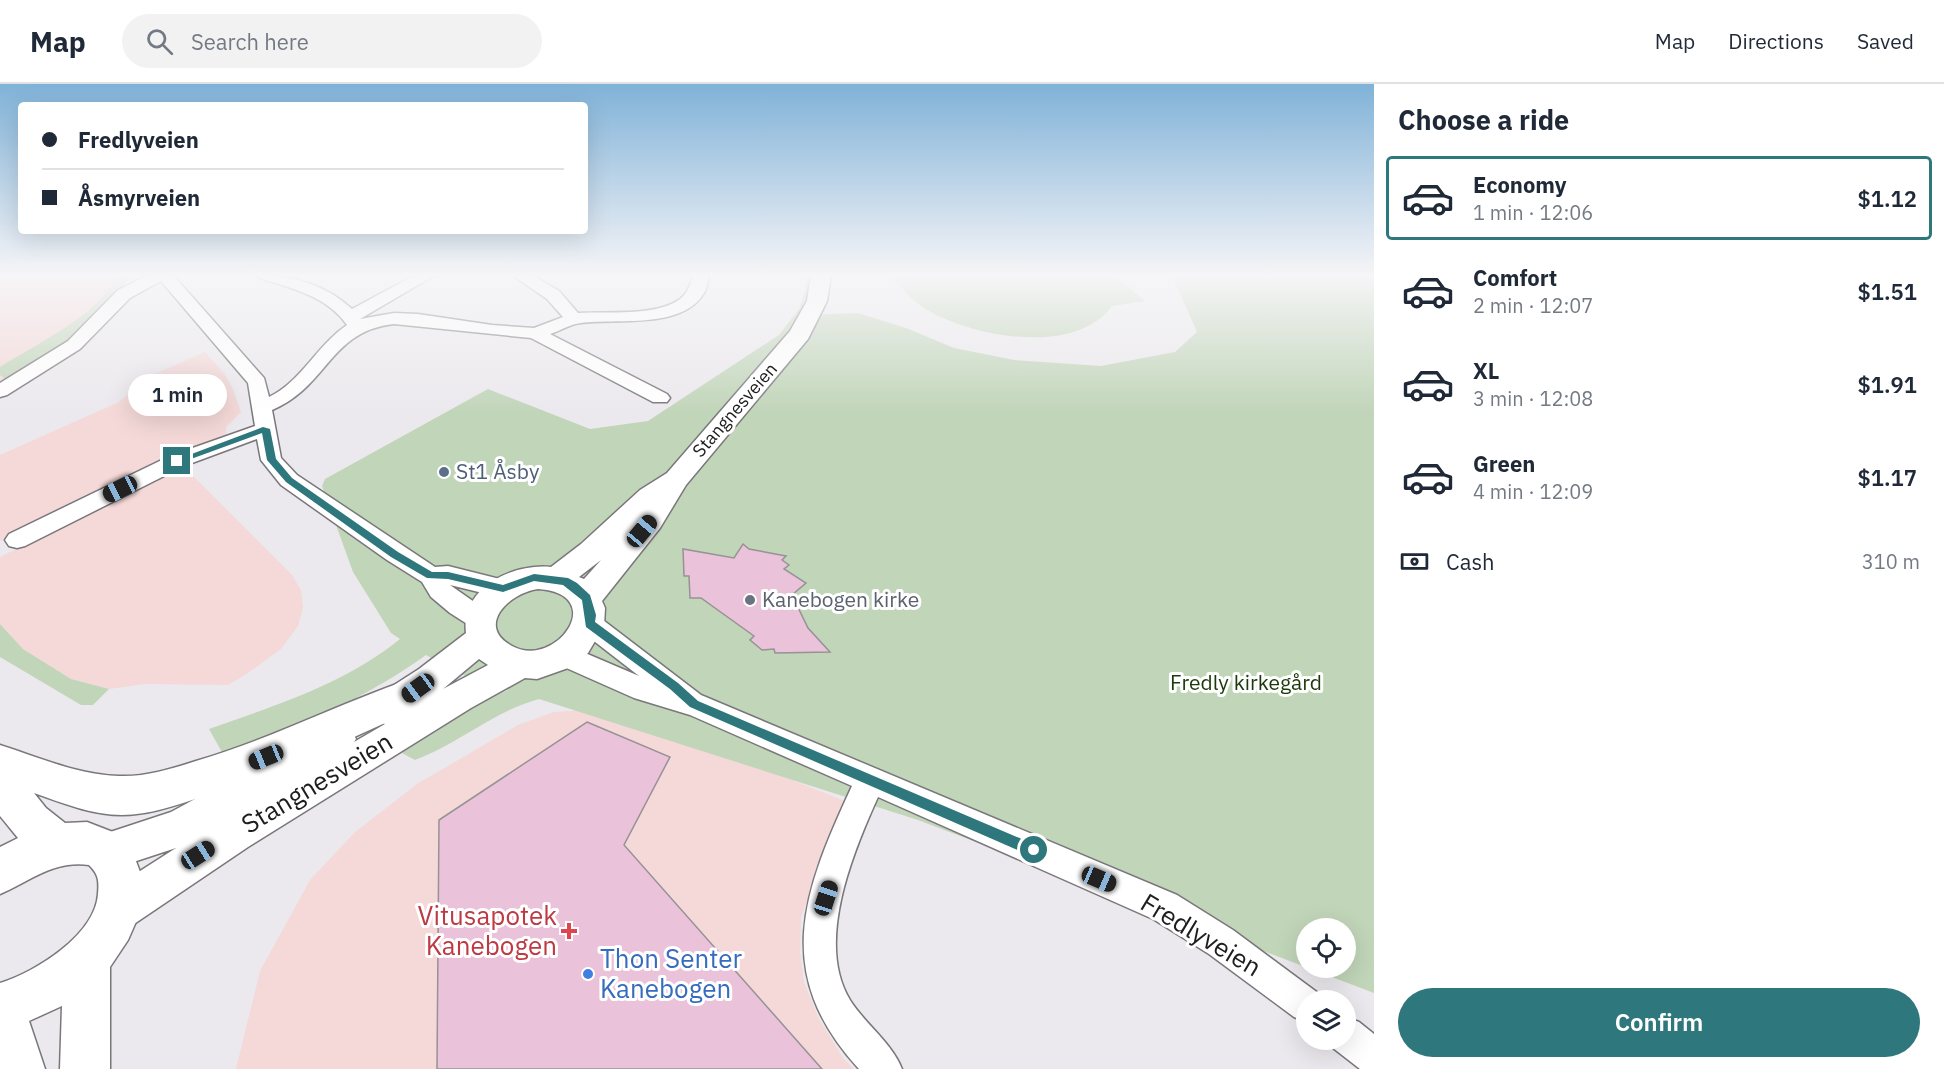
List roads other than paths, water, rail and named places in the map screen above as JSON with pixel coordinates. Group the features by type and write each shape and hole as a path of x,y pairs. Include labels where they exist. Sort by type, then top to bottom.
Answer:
{"highway":[{"path":"0,763 78,788 110,795 131,796 163,790 246,765 405,698"},
{"path":"0,784 31,822 57,844"},
{"path":"0,872 30,854 57,844 84,843 106,852 113,859 119,870 121,882 116,911 100,942 87,958 55,985 18,1003 0,1007 21,1069"},
{"path":"85,1069 87,958"}],"main road":[{"name":"Stangnesveien","path":"116,911 181,865 453,700 522,664 536,664 564,655 581,641 588,611 676,479 800,334 807,321"},
{"name":"Stangnesveien","path":"555,578 600,545 647,499 676,479"},
{"path":"503,589 534,577 555,578 573,585 588,611"},
{"name":"Stangnesveien","path":"106,852 179,828 210,813 405,698 482,629 489,603 503,589"},
{"path":"482,629 488,648 497,656 522,664"}],"street":[{"path":"0,391 74,345 98,321"},
{"path":"203,321 257,382 272,460 289,480 394,554 431,576 448,576 503,589"},
{"path":"17,540 264,418 339,341 354,322 429,321 514,334 534,333 568,321"},
{"path":"534,333 660,398"},
{"path":"431,576 436,587 482,629"},
{"name":"Fredlyveien","path":"588,611 694,704"},
{"name":"Fredlyveien","path":"564,655 629,685 667,699 694,704 1164,907 1221,942 1296,998"},
{"path":"870,781 833,875 820,921 818,940 821,966 831,999 853,1036 884,1069"},
{"path":"1356,1043 1374,1057"}],"place":[{"name":"St1 Åsby","path":"444,472"},
{"name":"Kanebogen kirke","path":"750,600"},
{"name":"Vitusapotek Kanebogen","path":"569,931"},
{"name":"Thon Senter Kanebogen","path":"588,974"}],"park label":[{"name":"Fredly kirkegård","path":"1246,683"}]}
